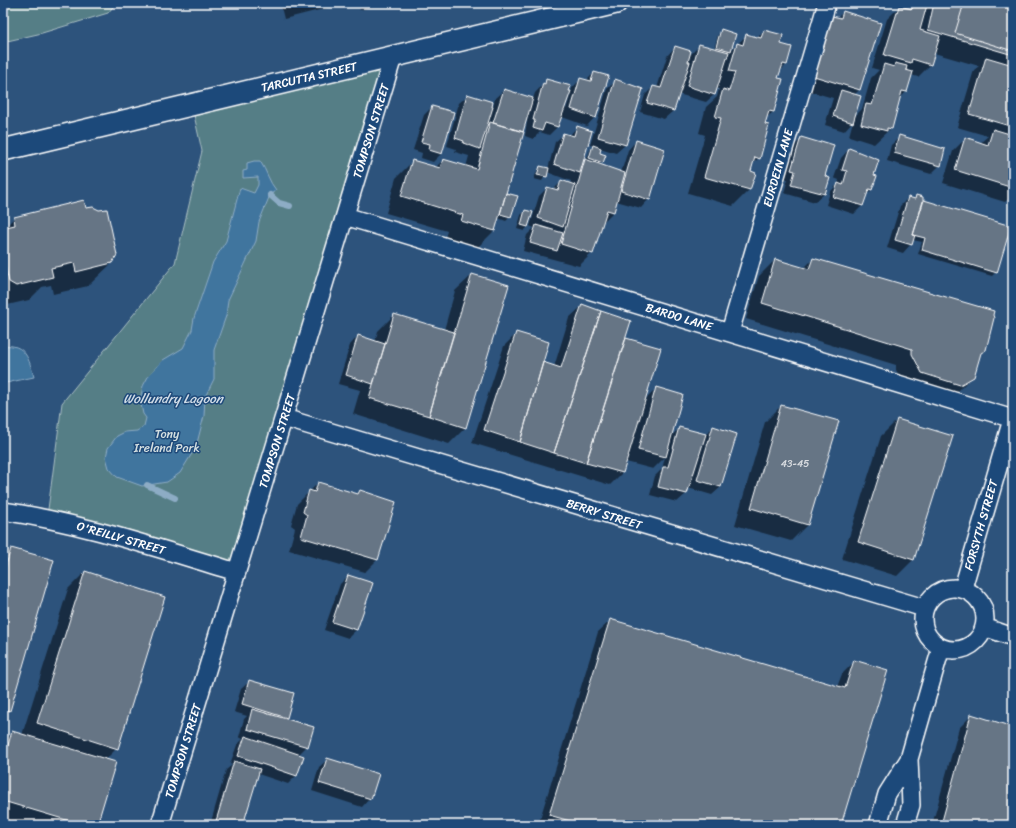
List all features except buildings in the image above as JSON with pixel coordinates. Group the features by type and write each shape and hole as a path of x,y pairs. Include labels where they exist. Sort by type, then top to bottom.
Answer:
{"street":[{"name":"TARCUTTA STREET","path":"3,150 616,3"},
{"name":"EURDEIN LANE","path":"730,332 827,3"},
{"name":"TOMPSON STREET","path":"160,825 393,57"},
{"name":"BARDO LANE","path":"345,216 1013,418"},
{"name":"BERRY STREET","path":"284,418 924,608"},
{"name":"FORSYTH STREET","path":"963,588 1013,418"},
{"name":"O'REILLY STREET","path":"3,511 46,517 237,572"},
{"path":"944,588 963,588 980,600 985,617 982,634 973,644 962,650 941,648 929,639 923,628 922,618 924,608 928,600 944,588"},
{"path":"984,627 1013,637"},
{"path":"878,825 887,794 909,759 941,648"},
{"path":"905,825 911,805 909,759"}],"green space":[{"path":"3,3 116,3 108,13 42,33 3,42"},
{"name":"Tony Ireland Park","path":"393,59 237,572 47,517 62,403 175,263 202,151 192,106"}],"water":[{"name":"Wollundry Lagoon","path":"260,161 276,190 270,195 259,222 256,241 228,300 226,316 214,350 214,379 205,397 204,416 196,447 180,473 167,482 142,486 117,477 109,468 106,457 108,448 117,436 125,432 137,431 144,426 146,418 143,414 140,400 143,386 149,375 163,360 183,348 192,330 194,318 213,262 226,241 240,188 254,193 258,185 258,177 243,178 243,171 247,170 247,163"},
{"path":"3,346 17,347 22,350 28,359 34,377 6,383 3,372"}],"waterway":[{"path":"270,195 279,203 290,206"},
{"path":"147,485 175,498"}]}
